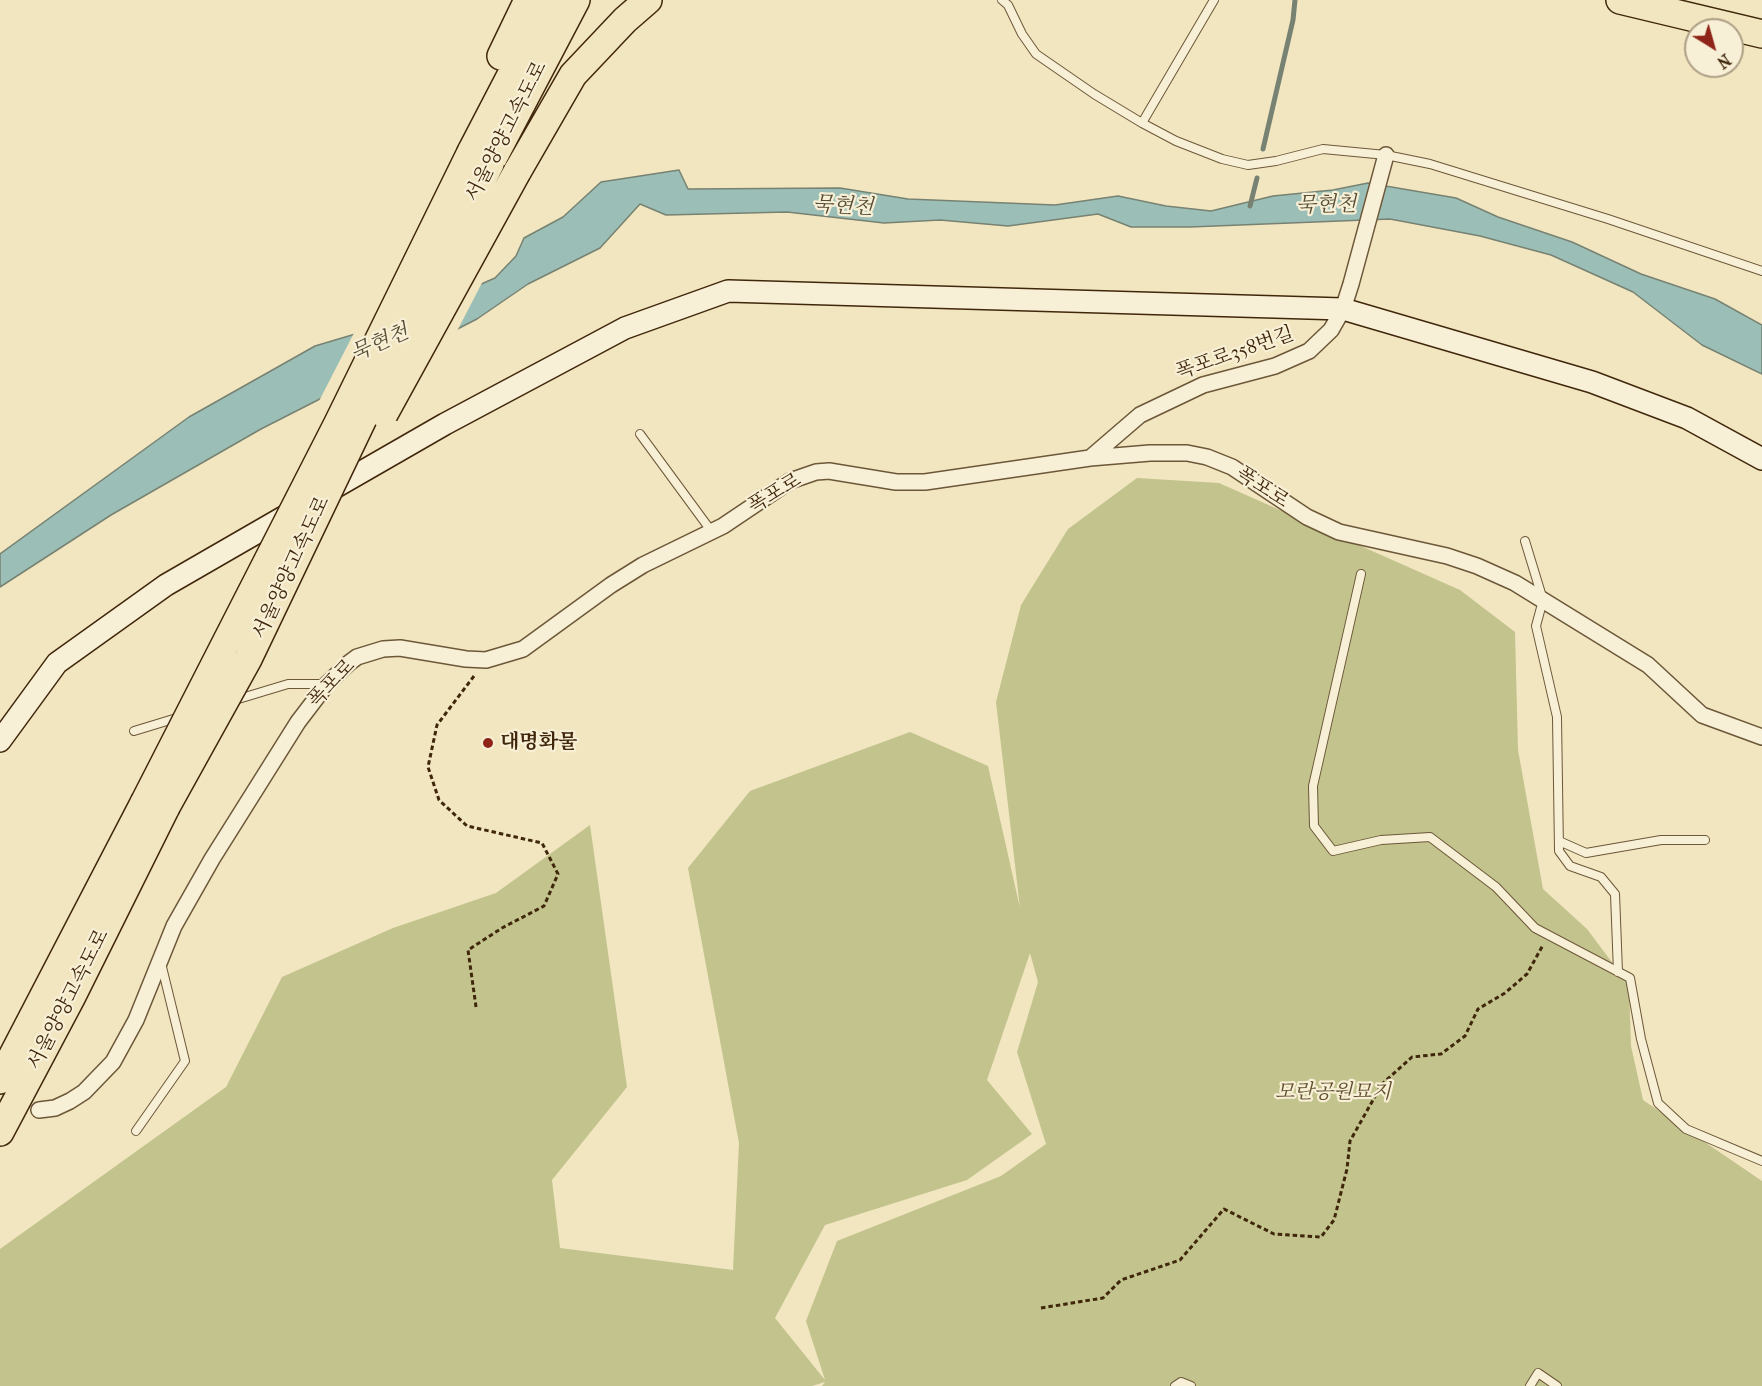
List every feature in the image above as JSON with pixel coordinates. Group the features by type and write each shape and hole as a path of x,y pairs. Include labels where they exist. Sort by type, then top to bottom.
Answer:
{"highway":[{"path":"473,153 528,0"},
{"name":"서울양양고속도로","path":"0,1132 71,998 155,805 272,554 550,0"},
{"name":"서울양양고속도로","path":"0,1080 155,805 248,659 381,381 473,153 576,0"},
{"path":"248,659 573,75 625,20 648,0"},
{"path":"1620,0 1762,34"}],"main road":[{"path":"0,741 57,663 166,585 445,424 615,333 728,291 1343,309 1592,382 1687,418 1762,459"}],"street":[{"name":"폭포로358번길","path":"1090,458 1140,414 1203,385 1275,366 1309,351 1331,330 1343,309 1351,284 1386,155"},
{"name":"폭포로","path":"39,1110 54,1108 70,1101 91,1086 113,1062 136,1020 174,926 212,859 298,723 327,684 348,663 357,657 383,649 400,648 486,660 523,649 611,585 658,557 712,532 790,481 816,472 829,471 896,482 925,482 1090,458 1150,453 1186,453 1207,457 1232,467 1307,517 1339,532 1457,559 1515,583 1648,665 1702,715 1762,737"}],"lane":[{"path":"1002,0 1008,4 1022,34 1036,54 1094,94 1142,123 1176,141 1222,159 1248,165 1276,161 1323,149 1386,155 1430,164 1608,219 1762,271"},
{"path":"1142,123 1214,0"},
{"path":"640,434 712,532"},
{"path":"1525,542 1543,600 1536,626 1557,717 1559,851 1570,866 1601,877 1616,894 1618,972"},
{"path":"1360,574 1313,786 1314,826 1333,851 1381,840 1430,837 1496,887 1535,928 1630,978 1641,1039 1658,1104 1686,1129 1762,1161"},
{"path":"211,707 288,684 327,684"},
{"path":"134,731 200,711"},
{"path":"1559,841 1586,853 1661,840 1705,840"},
{"path":"136,1131 186,1062 160,958"},
{"path":"1530,1386 1538,1373 1557,1386"},
{"path":"1175,1386 1181,1382 1191,1386"}],"path":[{"path":"476,1007 468,950 502,928 544,906 558,874 542,843 467,826 439,800 428,767 437,725 486,660"},
{"path":"1041,1308 1103,1298 1121,1280 1180,1260 1224,1209 1274,1234 1320,1237 1334,1220 1347,1169 1350,1141 1382,1084 1412,1057 1441,1054 1465,1036 1478,1009 1505,993 1527,974 1548,935"}],"green space":[{"name":"모란공원묘지","path":"1137,478 1219,483 1460,590 1515,632 1518,750 1543,889 1587,929 1629,985 1631,1046 1643,1100 1762,1181 1762,1386 822,1386 825,1382 812,1386 0,1386 0,1249 226,1087 282,977 393,928 496,893 590,825 627,1087 552,1180 560,1248 733,1270 739,1143 688,868 750,791 910,732 988,766 1020,908 996,702 1021,605 1068,529","holes":["1030,953 1038,982 1017,1052 1046,1144 1001,1176 837,1241 806,1321 825,1380 775,1318 825,1225 967,1180 1032,1134 987,1080"]}],"water":[{"name":"묵현천","path":"679,170 688,189 840,188 908,199 1055,205 1118,196 1166,206 1211,211 1273,196 1333,190 1368,183 1456,198 1498,217 1572,242 1641,274 1715,299 1762,325 1762,374 1702,345 1633,292 1551,255 1480,236 1390,219 1190,227 1131,227 1098,214 1008,226 940,220 884,223 787,212 666,215 640,204 600,248 528,284 477,319 261,429 111,515 0,587 0,554 189,417 315,346 389,324 495,278 516,256 524,238 563,217 601,182"}],"pier":[{"path":"484,279 456,333 318,403 355,331 388,321"}],"waterway":[{"path":"1263,149 1293,20 1295,0"},
{"path":"1250,206 1257,178"}],"place":[{"name":"대명화물","path":"488,743"}]}
